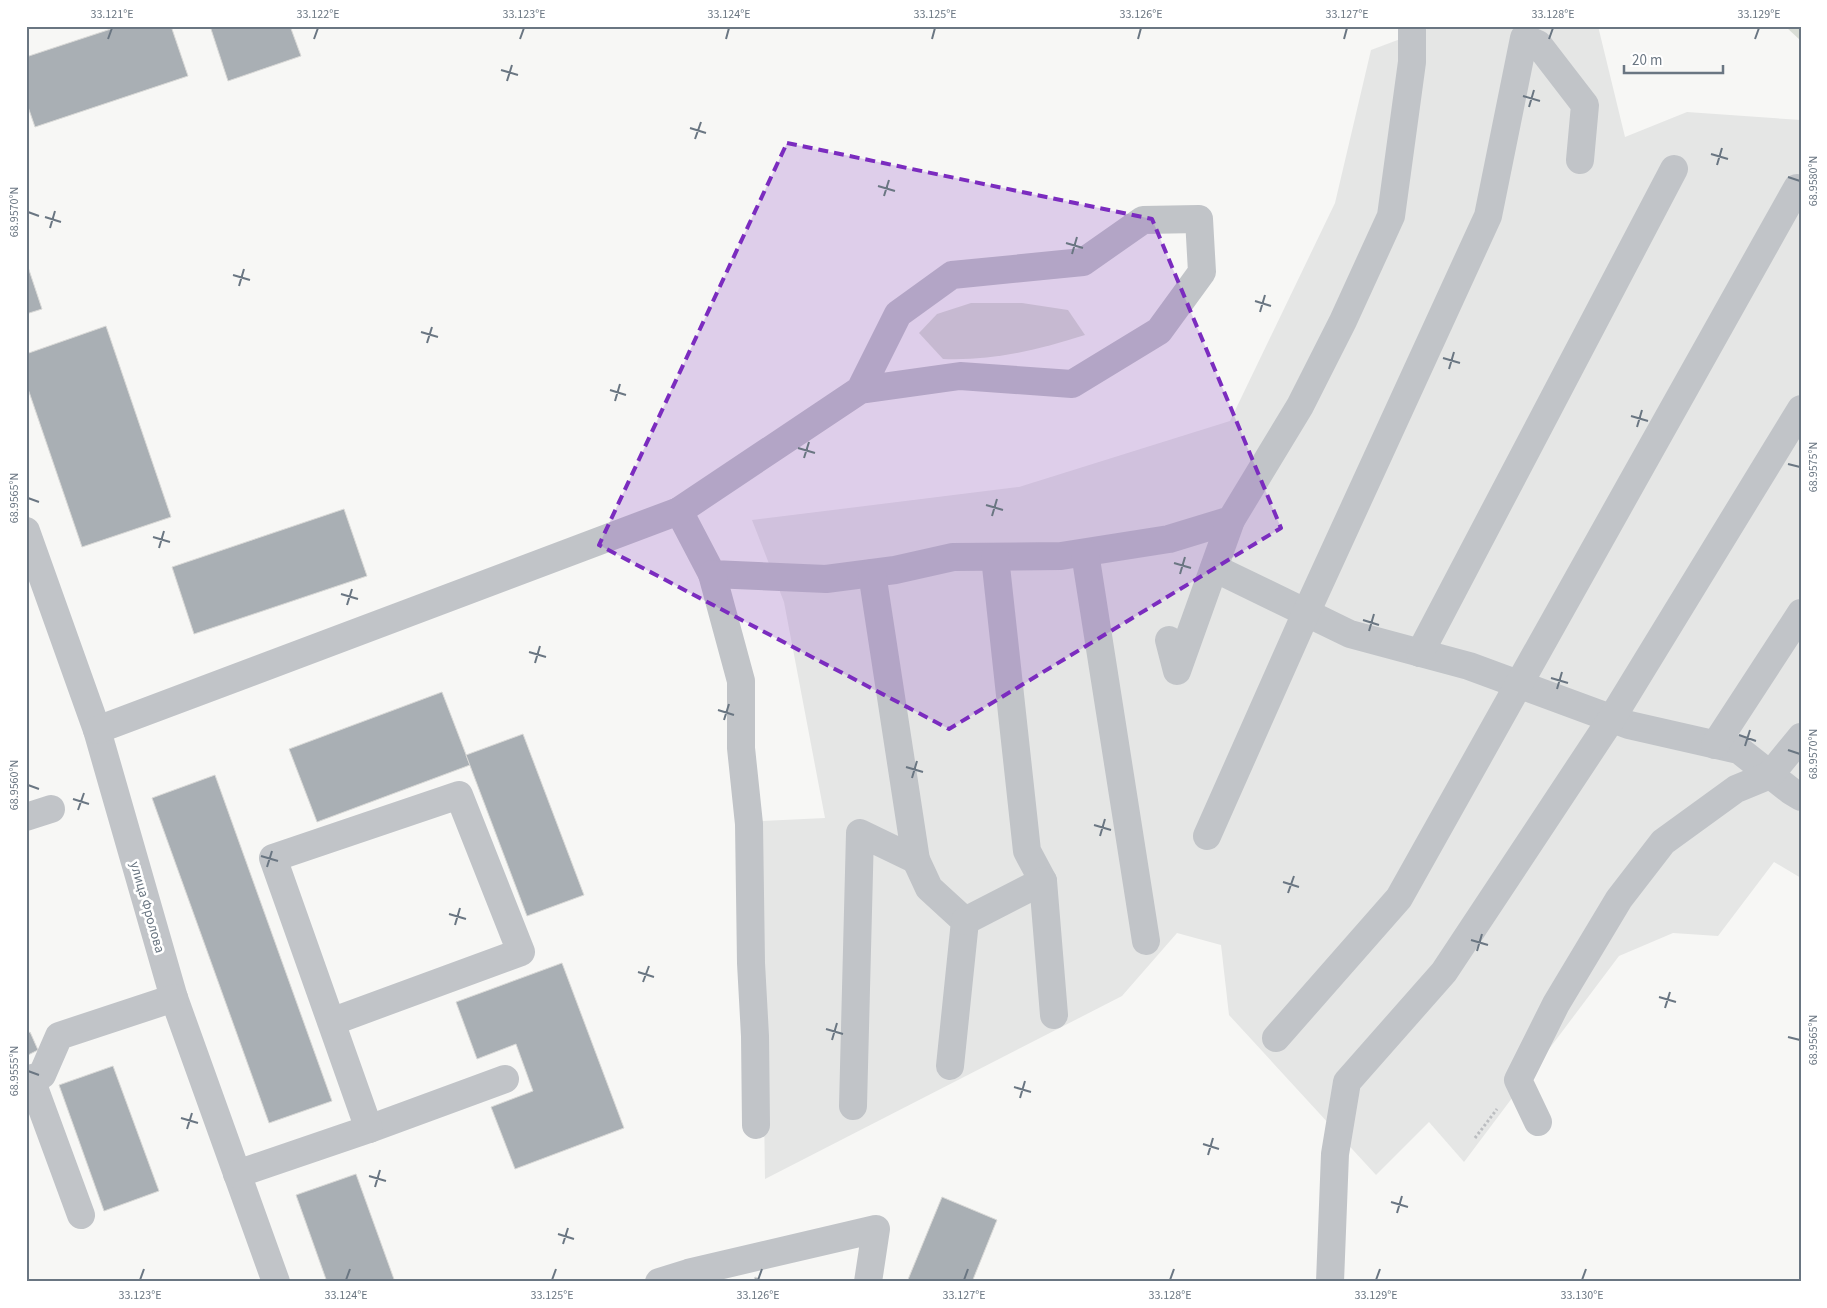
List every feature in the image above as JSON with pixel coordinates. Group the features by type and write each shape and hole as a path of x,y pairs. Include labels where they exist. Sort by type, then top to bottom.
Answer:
{"street":[{"path":"1169,640 1177,671 1231,520 1300,406 1343,321 1391,216 1412,62 1412,26"},
{"path":"1207,836 1306,613 1488,216 1524,38 1538,44 1585,105 1580,160"},
{"path":"1420,653 1674,169"},
{"path":"1276,1038 1399,898 1797,188"},
{"path":"97,730 679,511 860,390 960,376 1072,384 1159,330 1202,272 1198,219 1143,220 1083,262 952,275 898,314 860,390"},
{"path":"1330,1282 1335,1154 1347,1082 1444,972 1612,718 1801,409"},
{"path":"679,511 712,574 741,680 741,748 749,824 756,1125"},
{"path":"712,574 826,579 896,570 953,557 1061,556 1169,539 1231,520"},
{"name":"улица Фролова","path":"26,531 97,730 174,998 276,1282"},
{"path":"1085,553 1146,941"},
{"path":"995,557 1027,851 1043,881 1054,1015"},
{"path":"1214,568 1350,634 1469,666 1629,724 1740,750 1801,797"},
{"path":"872,573 916,860 929,888 965,921"},
{"path":"1715,745 1801,613"},
{"path":"1538,1122 1518,1080 1556,1004 1619,899 1663,842 1736,789 1770,775 1801,738"},
{"path":"331,1022 521,952 459,796 273,858 331,1022 369,1129"},
{"path":"854,1106 860,833 916,860"},
{"path":"965,921 1043,881"},
{"path":"950,1066 965,921"},
{"path":"81,1215 29,1080 42,1075 59,1036 174,998"},
{"path":"238,1174 369,1129 505,1079"},
{"path":"659,1282 705,1275 876,1229 868,1282"}],"highlighted area":[{"path":"787,143 1152,219 1281,528 949,729 599,545"}],"shaded area":[{"path":"1435,26 1598,26 1625,137 1687,112 1801,120 1801,878 1774,862 1718,936 1673,933 1619,956 1464,1162 1429,1122 1376,1175 1229,1015 1221,945 1177,933 1122,996 765,1179 760,821 825,818 784,602 752,520 1019,487 1230,421 1335,203 1371,50"},
{"path":"1785,26 1801,26 1801,41"},
{"path":"971,303 1022,303 1068,310 1085,335 1015,353 979,358 943,359 919,333 937,314"}],"building":[{"path":"120,26 171,26 188,76 35,127 26,101 26,57"},
{"path":"210,26 290,26 301,56 228,81"},
{"path":"26,261 42,309 26,314"},
{"path":"106,326 171,517 82,547 26,383 26,354"},
{"path":"344,509 367,576 194,634 172,567"},
{"path":"442,692 470,765 317,822 289,749"},
{"path":"523,734 584,895 527,916 466,755"},
{"path":"215,775 332,1101 269,1123 152,798"},
{"path":"562,963 624,1128 515,1169 491,1107 533,1091 516,1044 477,1059 456,1002"},
{"path":"30,1032 38,1050 26,1056 26,1034"},
{"path":"113,1066 159,1191 104,1211 59,1085"},
{"path":"356,1174 395,1282 327,1282 296,1195"},
{"path":"942,1197 997,1220 972,1282 907,1282"},
{"path":"755,1277 767,1282 753,1282"}]}
